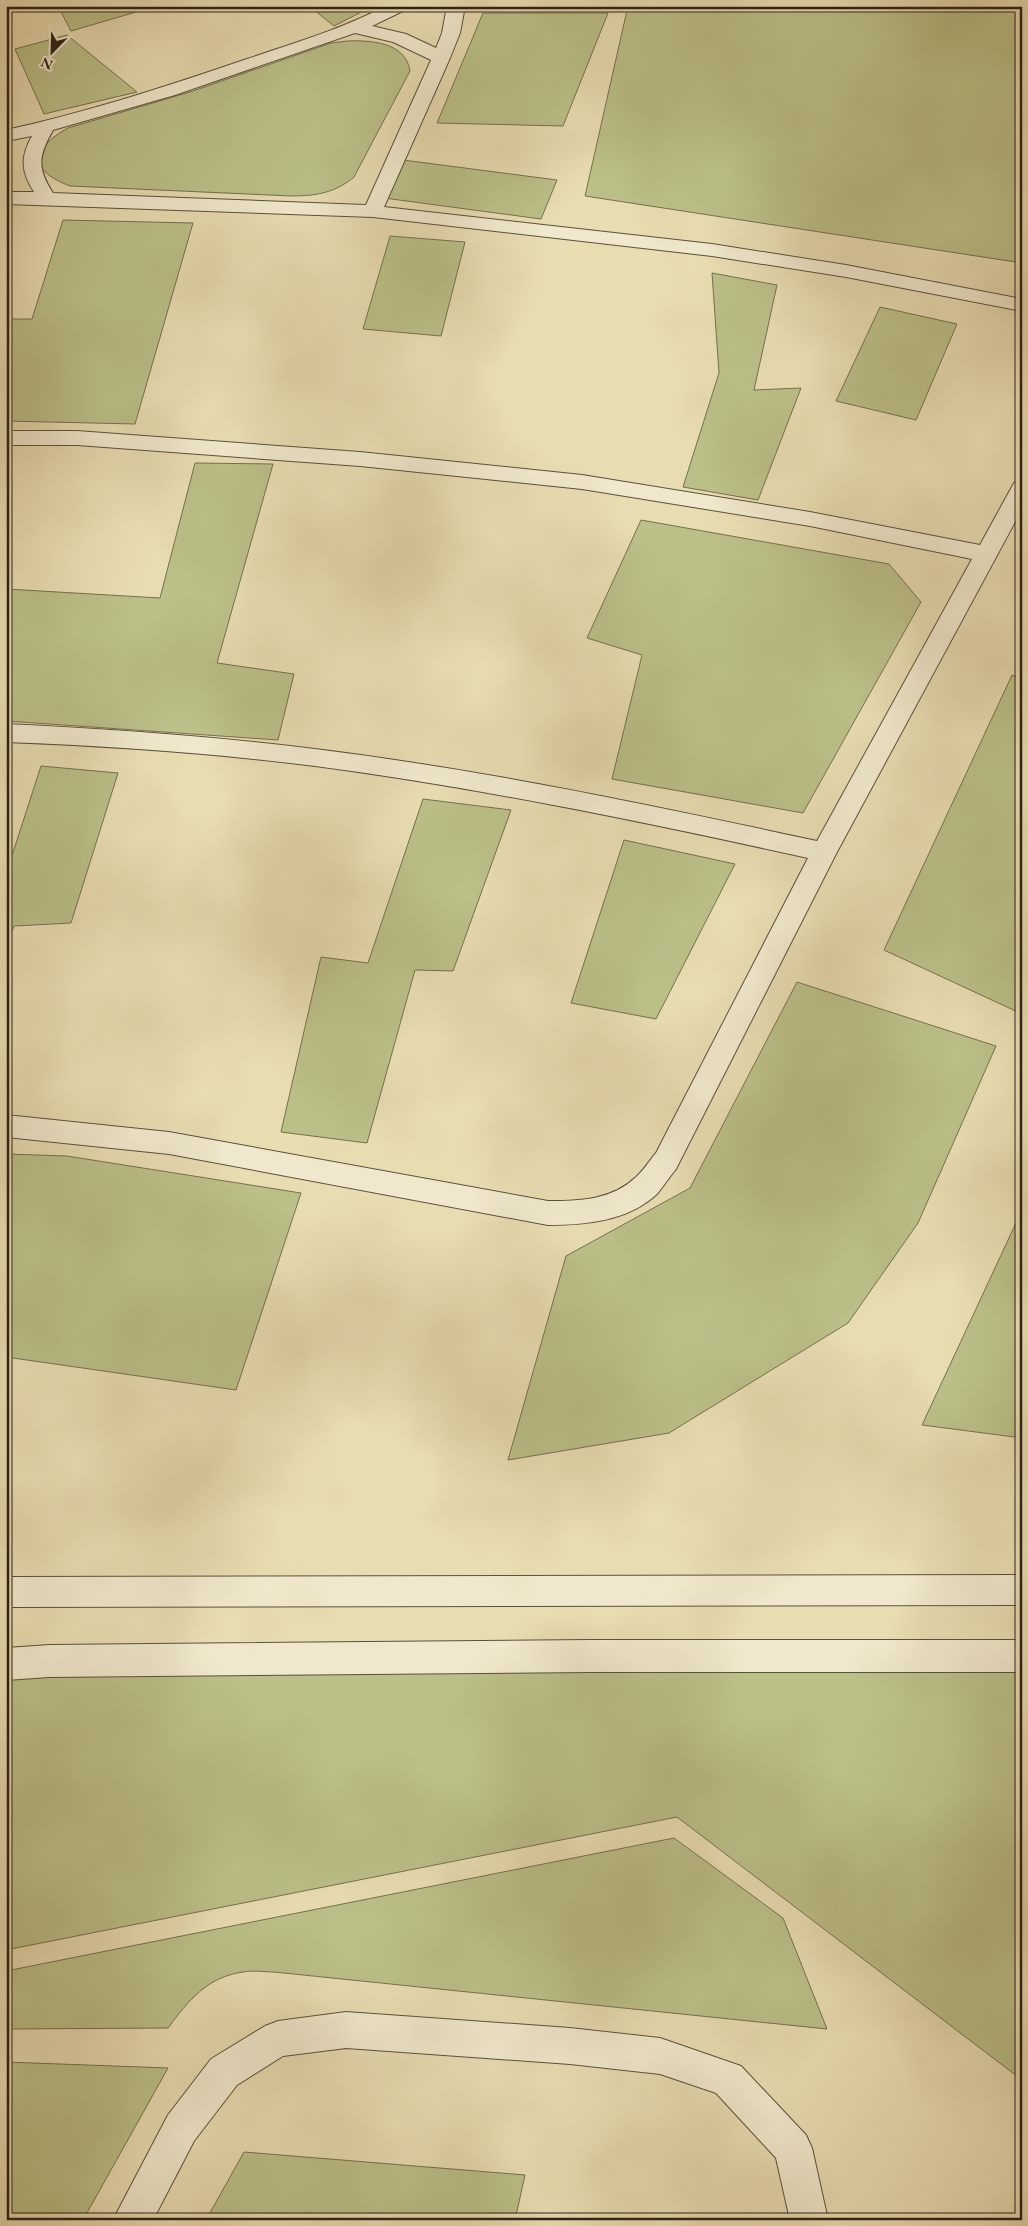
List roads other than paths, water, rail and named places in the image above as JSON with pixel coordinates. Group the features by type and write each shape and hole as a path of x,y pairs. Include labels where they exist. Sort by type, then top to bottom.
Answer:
{"street":[{"path":"6,136 46,128 160,95 354,28 399,6"},
{"path":"373,211 442,58 451,33 456,6"},
{"path":"354,28 407,39 425,47 442,58"},
{"path":"46,128 35,146 31,158 33,177 47,198"},
{"path":"6,198 373,211 712,250 846,271 1022,305"},
{"path":"6,438 77,438 350,458 582,482 810,519 986,554"},
{"path":"6,1126 169,1143 548,1213 584,1213 622,1202 646,1187 666,1160 824,852 1022,488"},
{"path":"6,733 215,745 433,774 680,820 824,852"},
{"path":"6,1592 1022,1590"},
{"path":"6,1664 49,1661 580,1656 1022,1656"},
{"path":"132,2220 181,2128 224,2072 278,2039 346,2030 570,2046 660,2056 728,2079 793,2148 809,2220"}]}
